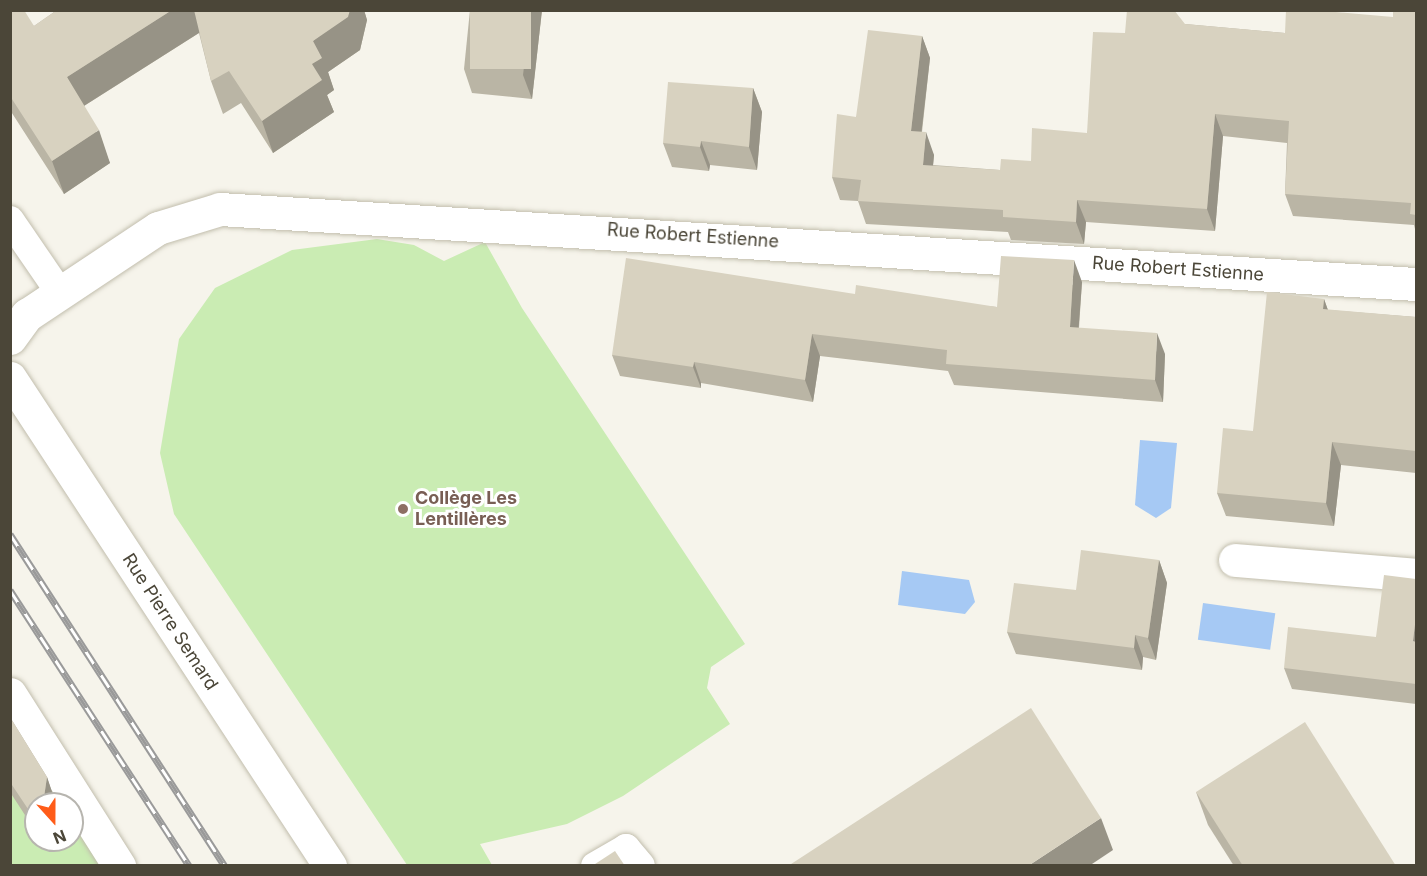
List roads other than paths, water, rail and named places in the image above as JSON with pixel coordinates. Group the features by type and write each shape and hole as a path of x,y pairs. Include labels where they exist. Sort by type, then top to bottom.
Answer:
{"street":[{"name":"Rue Robert Estienne","path":"10,338 27,315 158,228 220,209 250,208 1416,284"},
{"name":"Rue Pierre Semard","path":"10,378 330,866"},
{"path":"1235,560 1416,575"},
{"path":"10,694 119,866"}],"lane":[{"path":"10,220 60,293"},
{"path":"595,866 626,848 641,866"}],"water":[{"path":"1140,440 1177,443 1171,508 1156,518 1135,505"},
{"path":"902,571 969,580 975,602 965,614 898,605"},
{"path":"1203,603 1275,613 1270,650 1198,640"}],"railway":[{"path":"10,534 225,866"},
{"path":"10,590 189,866"}],"place":[{"name":"Collège Les Lentillères","path":"403,509"}]}
